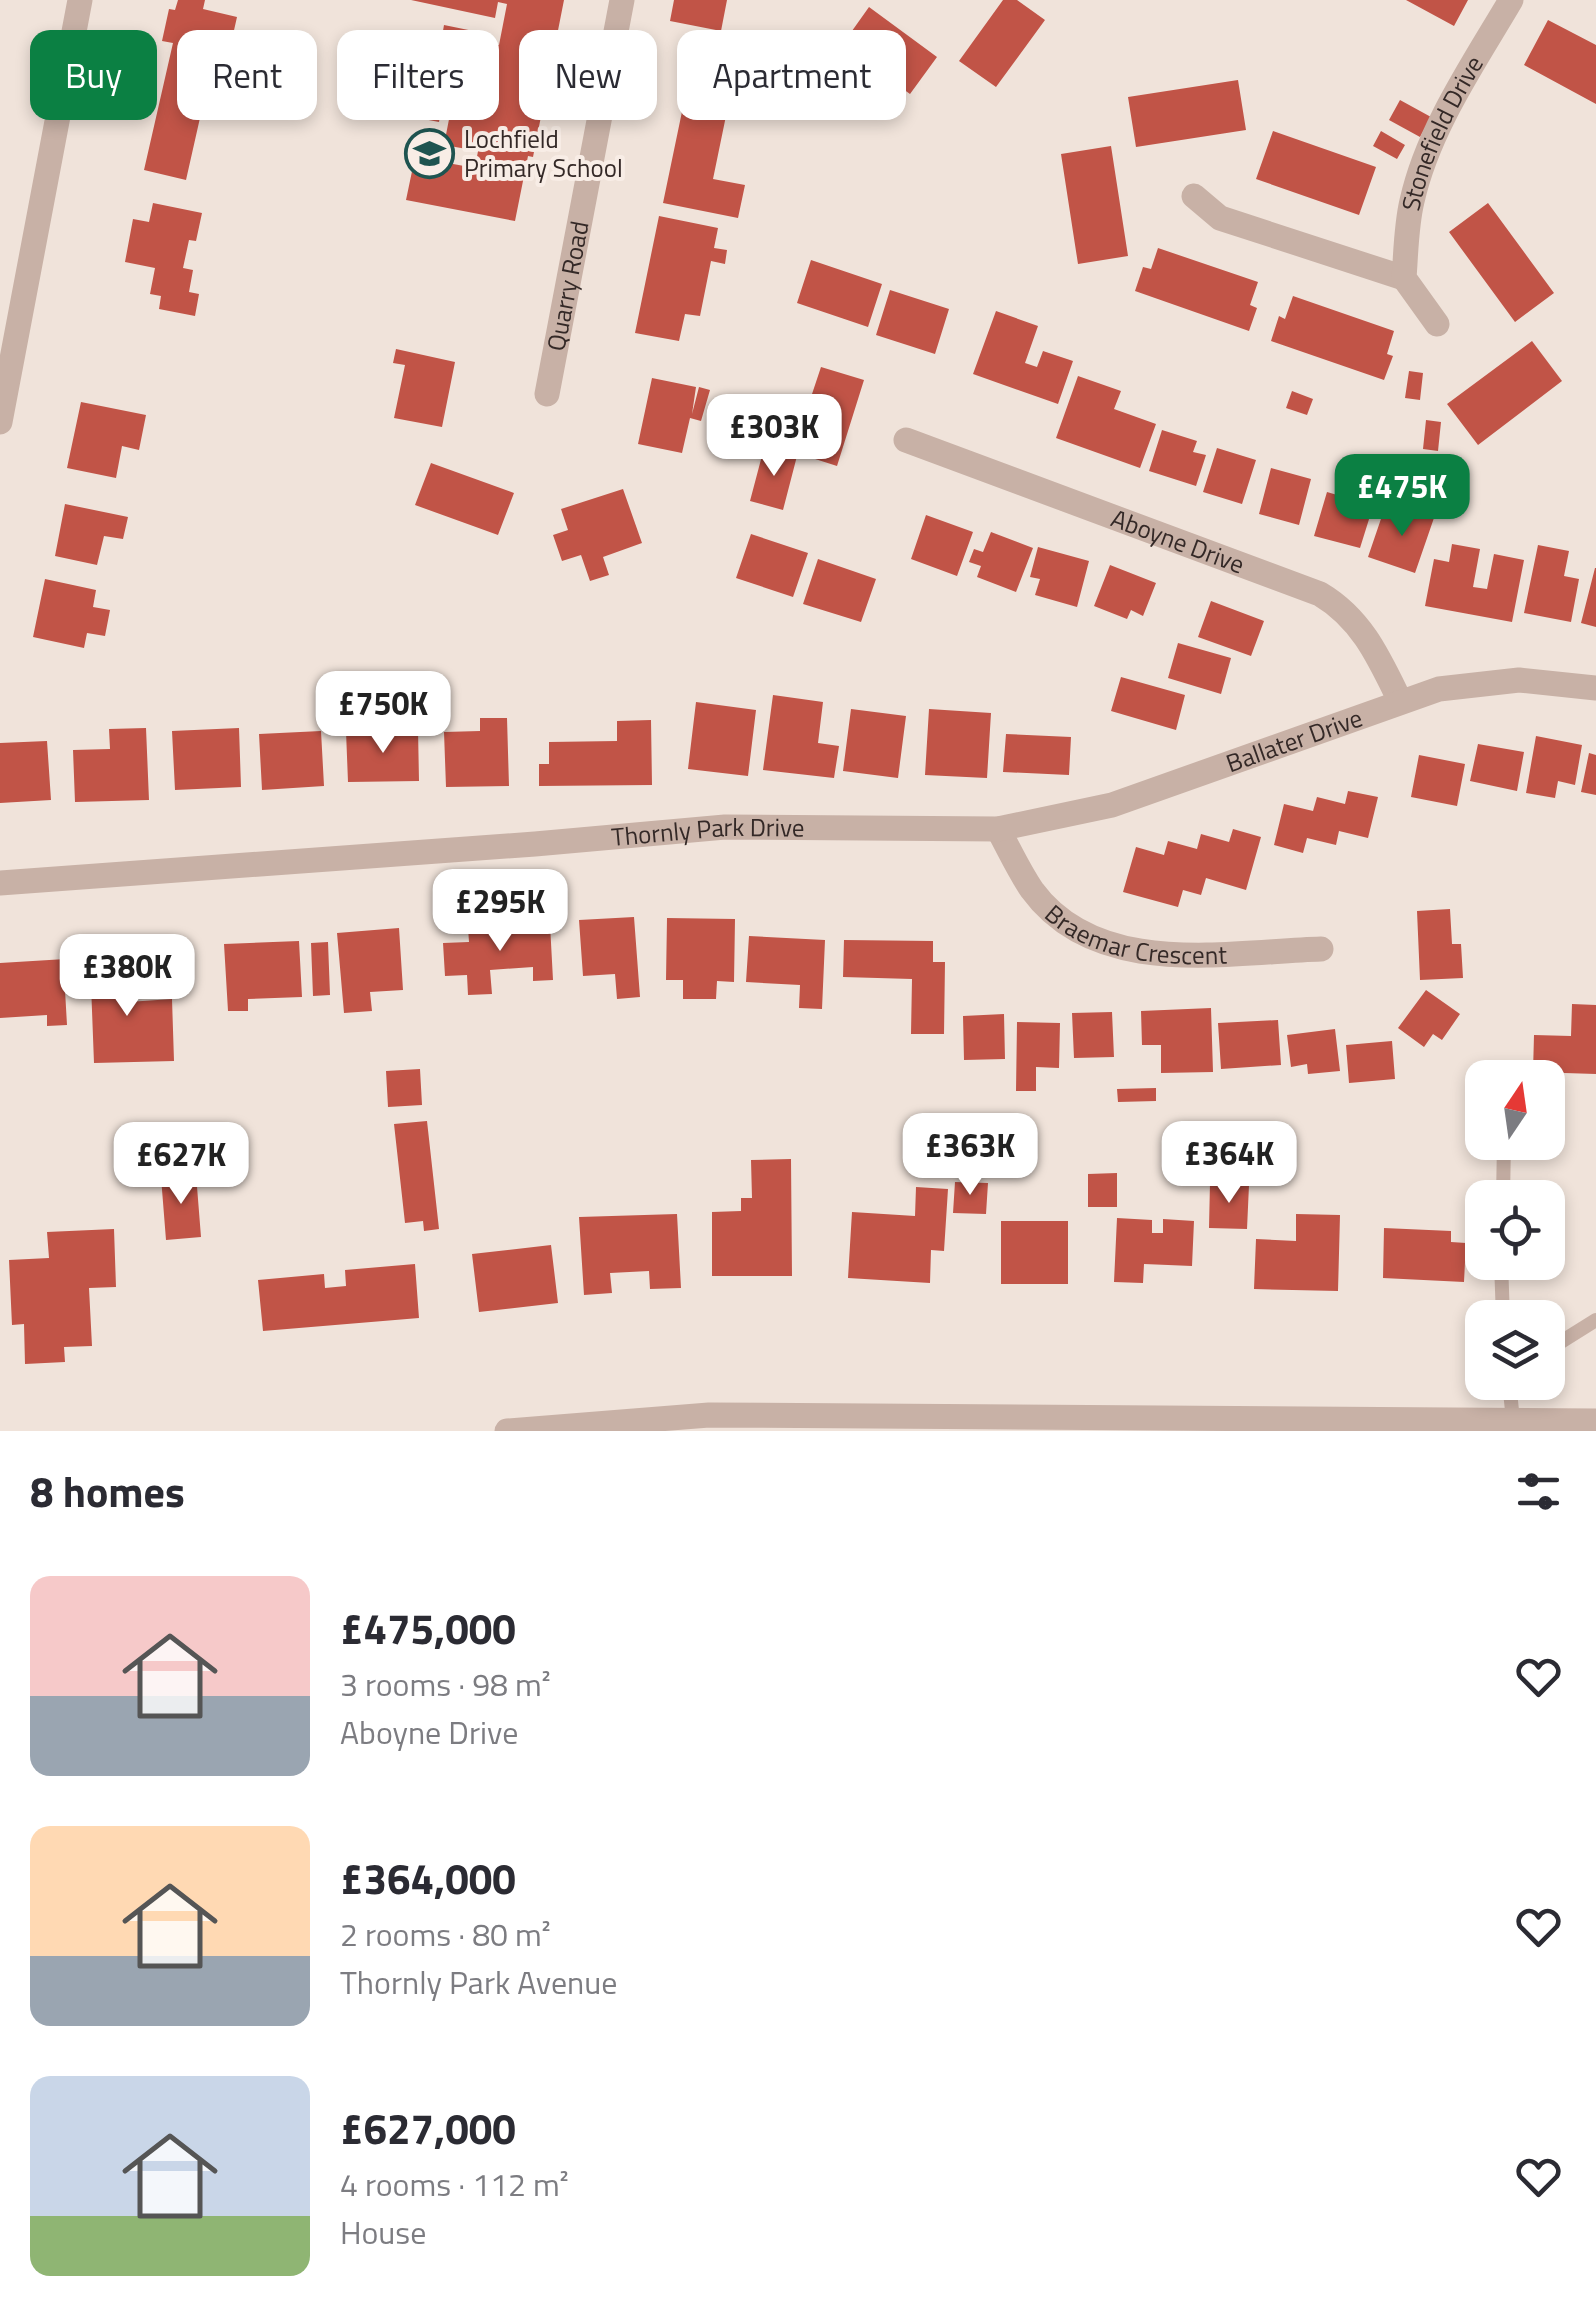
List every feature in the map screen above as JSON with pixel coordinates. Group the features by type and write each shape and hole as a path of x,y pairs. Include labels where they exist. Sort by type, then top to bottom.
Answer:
{"street":[{"path":"0,422 80,0"},
{"name":"Quarry Road","path":"546,394 622,0"},
{"name":"Stonefield Drive","path":"1404,278 1411,203 1423,162 1510,0"},
{"path":"1194,196 1220,218 1404,278 1437,324"},
{"name":"Aboyne Drive","path":"906,440 1320,594 1357,622 1400,701"},
{"name":"Ballater Drive","path":"998,829 1112,805 1439,689 1482,682 1554,681 1596,688"},
{"name":"Thornly Park Drive","path":"0,883 725,827 998,829"},
{"name":"Braemar Crescent","path":"998,829 1033,891 1070,926 1101,940 1155,955 1321,949"},
{"path":"507,1431 709,1415 813,1423 1596,1421"}],"lane":[{"path":"1565,1339 1596,1320"},
{"path":"1510,1400 1512,1420"}],"building":[{"path":"178,0 205,0 203,9 237,17 234,30 177,30 177,120 200,120 186,180 144,170 173,43 162,41 169,9 175,10"},
{"path":"411,0 564,0 558,30 519,30 519,120 540,120 533,157 528,156 515,221 406,200 415,157 475,168 478,151 444,145 449,120 499,120 499,45 507,4 498,2 495,18"},
{"path":"674,0 727,0 721,30 670,21"},
{"path":"1003,0 1017,0 1045,20 996,87 959,61"},
{"path":"1406,0 1468,0 1454,26"},
{"path":"869,7 900,30 853,30"},
{"path":"1548,20 1596,45 1596,104 1524,65"},
{"path":"444,25 468,30 443,30"},
{"path":"906,34 937,57 910,94 906,91"},
{"path":"1238,80 1246,130 1136,147 1128,97"},
{"path":"1400,100 1431,117 1420,137 1389,120"},
{"path":"680,120 725,120 713,179 745,185 738,218 663,203"},
{"path":"1273,131 1376,167 1359,215 1256,179"},
{"path":"1381,131 1405,145 1397,159 1373,146"},
{"path":"1111,146 1128,256 1078,264 1061,154"},
{"path":"153,203 202,213 196,241 189,240 183,268 193,270 189,292 199,294 195,316 159,309 161,296 150,294 155,268 125,262 133,219 149,222"},
{"path":"1488,203 1554,293 1515,322 1449,232"},
{"path":"659,216 718,228 714,248 727,250 725,264 711,261 700,316 685,314 679,341 635,333"},
{"path":"1158,248 1258,282 1250,305 1257,308 1249,331 1135,291 1143,267 1151,269"},
{"path":"811,260 882,284 868,327 797,303"},
{"path":"890,290 949,309 935,354 876,335"},
{"path":"1293,296 1394,331 1387,354 1393,356 1384,380 1271,341 1279,316 1285,319"},
{"path":"996,311 1038,326 1025,363 1037,367 1043,351 1073,361 1058,404 973,374"},
{"path":"1532,341 1562,381 1478,445 1447,404"},
{"path":"396,349 455,362 442,427 394,418 405,365 393,363"},
{"path":"821,367 864,380 837,466 784,449 798,407 824,415 827,402 811,397"},
{"path":"1409,371 1423,373 1420,400 1405,398"},
{"path":"1078,376 1121,391 1114,409 1156,424 1140,468 1056,438"},
{"path":"652,378 696,387 692,414 699,387 710,390 701,421 690,418 682,453 638,444"},
{"path":"1292,391 1313,399 1307,415 1286,408"},
{"path":"81,402 146,415 139,450 122,446 116,478 67,468"},
{"path":"1426,420 1441,422 1438,451 1423,449"},
{"path":"1162,430 1197,441 1193,452 1206,455 1196,486 1149,471"},
{"path":"764,448 797,456 783,510 750,501"},
{"path":"1217,448 1256,460 1242,504 1203,492"},
{"path":"431,463 514,493 498,535 415,505"},
{"path":"1271,468 1311,479 1299,525 1259,514"},
{"path":"623,489 642,543 603,557 609,575 590,581 581,555 562,561 553,535 568,530 561,509"},
{"path":"1327,492 1361,502 1358,513 1370,516 1360,548 1314,536"},
{"path":"65,504 128,517 123,539 104,536 97,565 55,556"},
{"path":"1411,508 1435,515 1415,573 1368,557 1384,510 1408,518"},
{"path":"926,515 973,532 957,576 911,559"},
{"path":"991,532 1033,548 1016,592 977,577 981,566 969,562 974,549 983,552"},
{"path":"751,534 808,553 793,597 736,578"},
{"path":"1452,544 1480,549 1473,587 1487,589 1494,554 1524,560 1512,622 1425,606 1434,559 1449,562"},
{"path":"1538,545 1569,551 1564,576 1579,579 1571,622 1524,613"},
{"path":"1038,547 1089,561 1077,607 1035,595 1040,579 1030,577"},
{"path":"818,559 876,579 861,622 803,604"},
{"path":"1110,565 1156,583 1143,616 1131,610 1127,619 1094,606"},
{"path":"1596,568 1596,627 1581,623"},
{"path":"45,579 96,590 93,607 110,610 105,636 87,633 84,648 33,637"},
{"path":"1211,601 1264,621 1251,656 1198,637"},
{"path":"1178,643 1231,658 1221,694 1168,678"},
{"path":"1121,677 1185,695 1176,730 1111,711"},
{"path":"773,695 823,702 818,743 839,746 834,778 763,770"},
{"path":"696,702 756,710 748,776 688,769"},
{"path":"851,709 906,716 898,778 843,771"},
{"path":"929,709 991,713 987,778 925,775"},
{"path":"480,718 507,718 509,786 446,787 444,732 480,731"},
{"path":"651,720 652,785 539,786 539,764 549,764 549,742 617,741 617,721"},
{"path":"146,728 149,800 75,802 73,750 110,749 109,729"},
{"path":"239,728 241,787 175,790 172,731"},
{"path":"418,729 419,781 348,782 346,731"},
{"path":"321,731 324,786 262,790 259,734"},
{"path":"1006,734 1071,737 1069,775 1003,772"},
{"path":"1536,736 1582,745 1575,785 1558,781 1555,798 1526,793"},
{"path":"47,741 51,800 0,803 0,743"},
{"path":"1478,744 1524,752 1517,791 1470,781"},
{"path":"1589,753 1596,755 1596,795 1581,792"},
{"path":"1419,755 1465,764 1457,806 1411,797"},
{"path":"1348,791 1378,797 1368,838 1339,831 1336,845 1307,838 1303,853 1274,845 1284,804 1313,811 1317,797 1345,804"},
{"path":"1233,829 1261,837 1246,890 1206,878 1201,895 1183,890 1178,907 1123,892 1136,847 1164,855 1168,841 1197,849 1201,834 1229,842"},
{"path":"1450,909 1452,944 1461,944 1463,978 1420,980 1417,911"},
{"path":"634,917 640,997 617,999 615,974 583,976 579,920"},
{"path":"667,918 735,919 734,982 717,981 716,999 683,999 683,980 666,980"},
{"path":"550,924 553,980 533,981 533,967 490,970 492,994 468,995 467,975 445,976 443,943 469,942 468,928"},
{"path":"399,928 403,990 370,992 372,1011 344,1013 337,933"},
{"path":"749,936 825,940 822,1009 799,1008 800,985 746,982"},
{"path":"844,940 933,941 933,962 945,962 944,1034 911,1034 912,979 843,977"},
{"path":"299,941 302,997 248,999 248,1011 228,1011 224,944"},
{"path":"328,942 330,995 313,996 311,943"},
{"path":"125,957 128,1002 172,999 174,1061 94,1063 90,958"},
{"path":"82,958 85,989 65,990 67,1025 47,1026 47,1015 0,1018 0,963"},
{"path":"1426,990 1460,1014 1442,1040 1433,1034 1424,1047 1398,1028"},
{"path":"1572,1004 1596,1005 1596,1074 1565,1073 1565,1060 1533,1060 1534,1035 1571,1036"},
{"path":"1211,1008 1213,1072 1161,1073 1161,1045 1142,1045 1141,1011"},
{"path":"1112,1012 1114,1057 1074,1058 1072,1013"},
{"path":"1004,1014 1005,1059 964,1060 963,1016"},
{"path":"1278,1020 1281,1065 1221,1069 1218,1023"},
{"path":"1017,1022 1060,1023 1059,1068 1036,1067 1036,1091 1016,1091"},
{"path":"1335,1029 1340,1071 1308,1074 1307,1064 1291,1067 1287,1035"},
{"path":"1392,1041 1395,1079 1349,1083 1346,1045"},
{"path":"420,1069 422,1105 388,1107 386,1071"},
{"path":"1156,1088 1156,1101 1118,1102 1117,1089"},
{"path":"427,1121 439,1229 424,1231 423,1221 405,1223 394,1124"},
{"path":"791,1159 792,1276 712,1276 712,1212 741,1211 741,1198 752,1198 751,1160"},
{"path":"1117,1173 1117,1207 1088,1207 1088,1174"},
{"path":"196,1174 201,1237 166,1240 161,1177"},
{"path":"955,1182 988,1183 986,1214 953,1213"},
{"path":"1210,1183 1249,1185 1247,1229 1209,1228"},
{"path":"916,1187 948,1189 944,1251 931,1250 930,1283 848,1278 852,1212 915,1216"},
{"path":"677,1214 681,1288 650,1289 649,1271 610,1273 612,1293 584,1295 579,1217"},
{"path":"1296,1214 1340,1215 1338,1291 1254,1289 1256,1239 1296,1241"},
{"path":"1117,1218 1152,1220 1152,1233 1163,1233 1163,1219 1194,1221 1192,1266 1144,1264 1143,1283 1114,1282"},
{"path":"1001,1221 1068,1221 1068,1284 1001,1284"},
{"path":"1384,1228 1451,1231 1451,1242 1465,1243 1464,1282 1383,1278"},
{"path":"114,1229 116,1287 89,1288 92,1346 64,1347 65,1362 25,1364 24,1324 12,1325 9,1260 49,1258 47,1232"},
{"path":"551,1245 558,1303 479,1312 472,1254"},
{"path":"415,1264 419,1318 263,1331 258,1280 324,1274 325,1288 346,1286 345,1270"}],"place":[{"name":"Lochfield Primary School","path":"429,153"}]}
